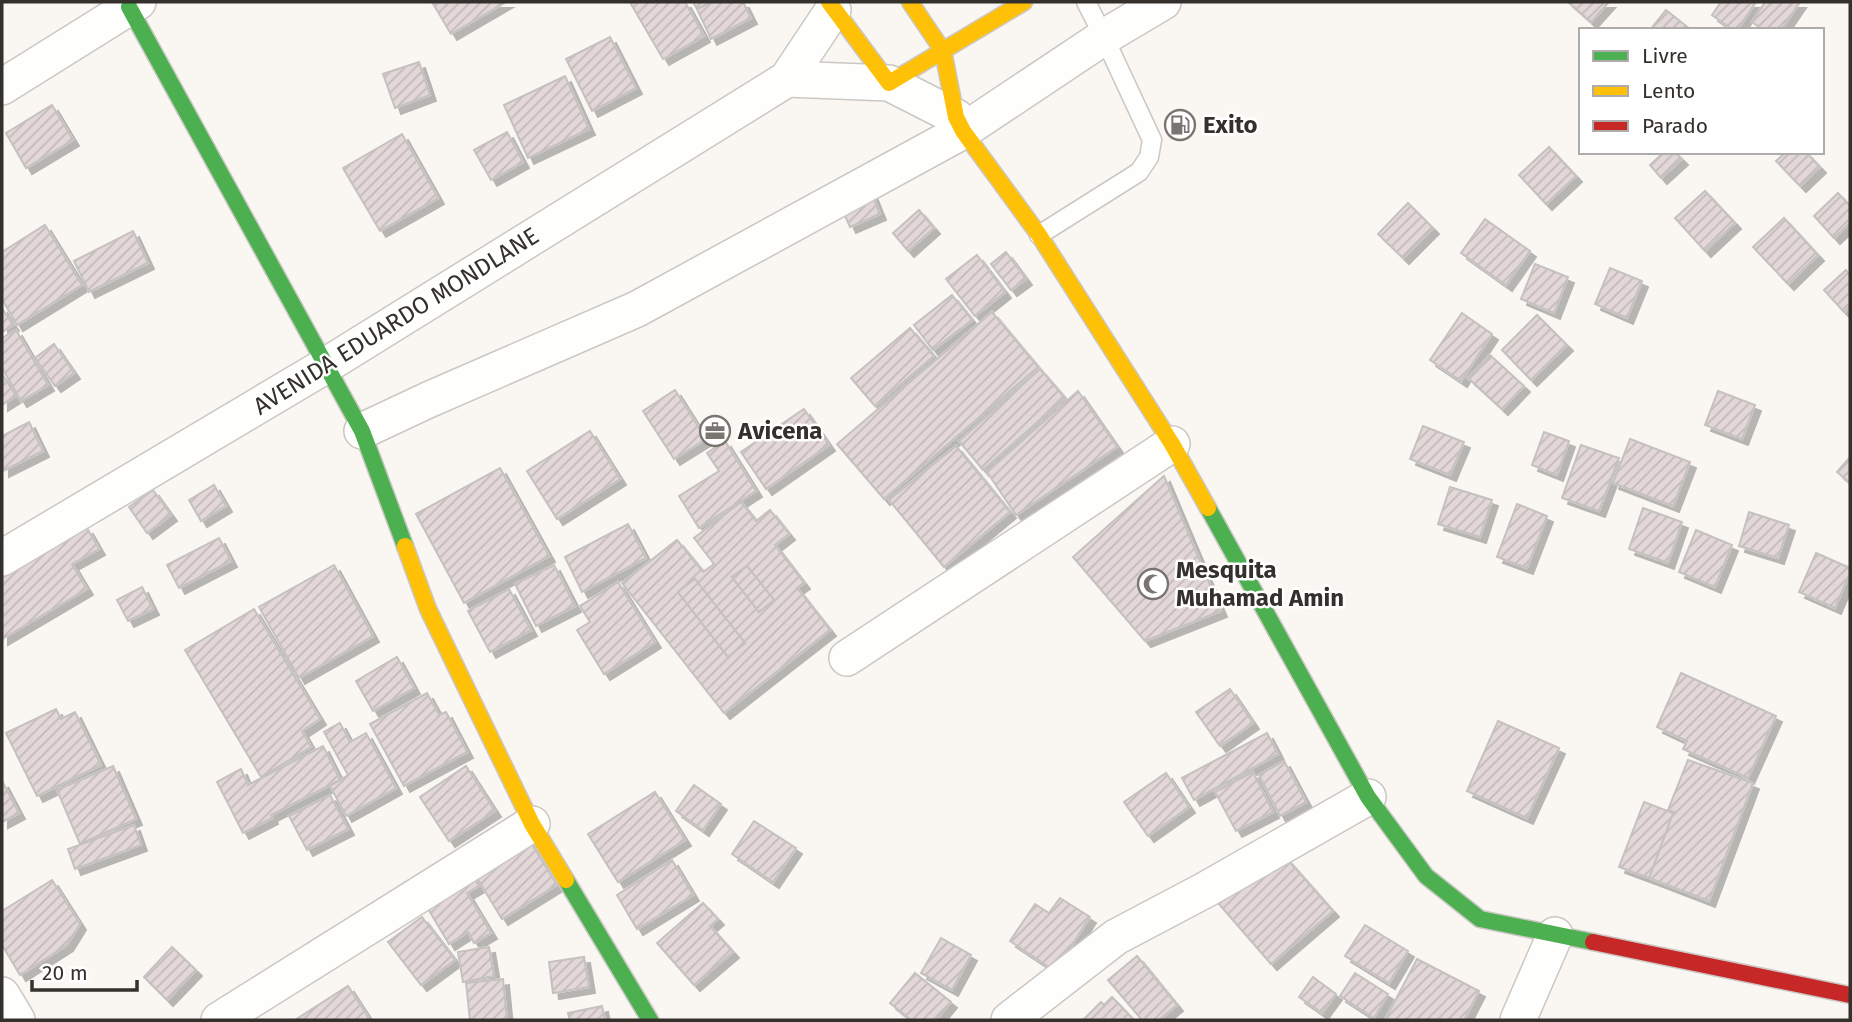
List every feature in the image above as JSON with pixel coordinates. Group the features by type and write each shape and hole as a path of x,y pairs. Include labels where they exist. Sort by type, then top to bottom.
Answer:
{"street":[{"path":"910,2 943,51 959,124 1039,236 1172,444 1368,797 1426,876 1480,919 1850,995"},
{"path":"787,79 889,83 1024,2"},
{"path":"362,431 637,309 959,124 1163,2"},
{"path":"2,88 133,4 362,431 428,609 532,824 650,1020"},
{"path":"837,4 889,83 959,124"},
{"name":"AVENIDA EDUARDO MONDLANE","path":"2,558 326,366 787,79 837,4"},
{"path":"847,658 1172,444"},
{"path":"1009,1020 1116,937 1205,890 1368,797"},
{"path":"219,1020 532,824"},
{"path":"1518,1020 1555,935"},
{"path":"2,995 17,1020"}],"lane":[{"path":"1039,236 1139,172 1149,158 1152,141 1086,2"}],"building":[{"path":"432,2 506,2 451,34"},
{"path":"685,2 704,36 663,59 631,4"},
{"path":"693,2 712,2 697,9"},
{"path":"712,2 743,2 751,18 711,39 697,9"},
{"path":"1568,2 1609,2 1591,22"},
{"path":"1721,2 1756,2 1738,28 1730,28 1712,15"},
{"path":"1765,2 1800,2 1782,28 1760,28 1752,22"},
{"path":"1666,10 1689,28 1652,28"},
{"path":"610,37 636,88 592,111 566,59"},
{"path":"419,62 430,95 395,108 383,74"},
{"path":"565,76 589,129 528,158 504,105"},
{"path":"52,105 73,140 26,168 6,133"},
{"path":"507,132 523,162 491,180 474,150"},
{"path":"402,134 438,198 380,231 343,168"},
{"path":"1549,147 1576,176 1546,204 1519,175"},
{"path":"1662,154 1677,154 1682,159 1661,178 1650,165"},
{"path":"1784,154 1808,154 1820,167 1800,186 1776,161"},
{"path":"1705,191 1735,223 1705,251 1675,218"},
{"path":"871,192 880,214 850,227 840,205"},
{"path":"1838,193 1850,206 1850,223 1834,238 1814,216"},
{"path":"1408,203 1433,228 1403,258 1378,234"},
{"path":"919,210 934,228 908,251 893,233"},
{"path":"1784,218 1818,255 1788,284 1753,247"},
{"path":"1485,219 1530,251 1506,285 1461,253"},
{"path":"45,225 82,285 17,325 2,299 2,252"},
{"path":"133,231 148,263 89,292 74,261"},
{"path":"1006,252 1026,279 1011,290 991,264"},
{"path":"977,255 1005,292 975,316 946,279"},
{"path":"1535,264 1568,277 1554,313 1521,299"},
{"path":"1610,268 1642,281 1627,318 1595,304"},
{"path":"1846,270 1850,275 1850,306 1844,312 1824,290"},
{"path":"952,295 972,320 933,350 914,325"},
{"path":"2,308 13,325 2,332"},
{"path":"992,312 1038,367 884,499 837,444"},
{"path":"1462,313 1492,334 1461,381 1430,360"},
{"path":"1537,315 1567,345 1531,380 1502,350"},
{"path":"910,328 934,356 875,406 851,378"},
{"path":"16,330 48,385 21,401 2,368 2,338"},
{"path":"54,344 74,373 55,386 35,358"},
{"path":"1490,355 1524,386 1502,409 1468,378"},
{"path":"1040,369 1065,398 983,470 959,441"},
{"path":"2,374 16,396 2,405"},
{"path":"675,390 706,439 674,459 643,411"},
{"path":"1078,391 1117,447 1016,515 987,472"},
{"path":"1718,391 1755,405 1742,439 1705,425"},
{"path":"804,409 829,445 766,489 741,452"},
{"path":"29,422 43,451 3,471 2,436"},
{"path":"1423,426 1464,442 1450,475 1410,459"},
{"path":"590,431 620,479 557,519 527,471"},
{"path":"1544,432 1569,441 1557,475 1532,465"},
{"path":"1630,439 1690,462 1673,506 1613,483"},
{"path":"725,441 756,491 699,528 679,496 719,471 707,453"},
{"path":"1581,445 1619,458 1599,511 1562,498"},
{"path":"956,446 1010,512 944,567 889,500"},
{"path":"1850,457 1850,483 1837,472"},
{"path":"500,468 549,556 464,603 416,514"},
{"name":"Mesquita Muhamad Amin","path":"1164,476 1221,611 1145,641 1073,557"},
{"path":"214,485 226,506 201,521 189,500"},
{"path":"1450,487 1492,500 1480,537 1438,524"},
{"path":"153,490 171,515 147,533 129,507"},
{"path":"741,502 756,521 770,510 789,534 775,545 804,583 797,588 830,630 724,713 622,583 677,540 703,572 714,564 694,538","holes":["747,566 774,600 759,612 732,577","695,579 745,643 728,657 678,592"]},
{"path":"1517,504 1547,516 1527,568 1497,557"},
{"path":"1643,508 1682,522 1668,563 1629,549"},
{"path":"1749,512 1789,525 1778,558 1739,546"},
{"path":"628,524 646,558 582,592 565,557"},
{"path":"87,528 99,549 72,564 87,589 2,639 2,578"},
{"path":"1696,530 1732,545 1715,587 1679,572"},
{"path":"219,538 231,561 179,588 167,565"},
{"path":"1816,553 1850,568 1835,608 1799,592"},
{"path":"334,565 373,636 299,678 259,607"},
{"path":"554,565 575,606 536,626 515,584"},
{"path":"747,566 774,600 759,612 732,577"},
{"path":"695,579 745,643 728,657 678,592"},
{"path":"618,582 655,642 604,674 577,630 590,622 580,606"},
{"path":"142,587 153,609 128,621 117,600"},
{"path":"509,589 531,630 490,652 468,611"},
{"path":"254,609 320,719 302,731 311,747 261,777 185,650"},
{"path":"397,657 414,688 373,711 356,681"},
{"path":"1681,673 1776,716 1748,778 1683,749 1687,741 1657,727"},
{"path":"1230,689 1253,723 1220,746 1196,712"},
{"path":"427,693 439,715 446,712 467,752 404,786 370,724"},
{"path":"56,709 61,719 75,712 101,765 37,796 6,733"},
{"path":"1498,721 1559,748 1527,818 1467,791"},
{"path":"340,723 350,742 366,733 396,788 346,816 330,786 348,775 324,732"},
{"path":"1267,733 1278,754 1194,800 1182,778"},
{"path":"323,746 340,780 271,815 272,818 243,833 217,782 241,769 248,785"},
{"path":"1688,760 1753,783 1709,901 1649,878 1674,812 1668,810"},
{"path":"1284,761 1306,802 1280,816 1259,775"},
{"path":"113,766 136,819 80,844 57,790"},
{"path":"466,766 495,811 449,841 420,797"},
{"path":"1253,772 1273,812 1236,831 1215,792"},
{"path":"1166,773 1189,807 1148,836 1124,802"},
{"path":"2,781 19,813 2,822"},
{"path":"694,785 721,804 703,830 676,811"},
{"path":"655,792 685,840 618,882 588,834"},
{"path":"330,795 348,829 307,850 289,816"},
{"path":"1644,802 1673,813 1649,878 1619,867"},
{"path":"754,821 796,848 773,882 732,854"},
{"path":"134,825 141,845 75,869 68,849"},
{"path":"525,833 557,885 502,919 477,878"},
{"path":"1280,851 1333,911 1271,964 1219,904"},
{"path":"672,860 693,895 637,929 617,895"},
{"path":"471,872 479,886 467,893 491,933 474,943 468,932 449,944 424,902"},
{"path":"52,880 80,924 67,945 20,975 2,945 2,911"},
{"path":"1060,898 1090,917 1055,971 1010,941 1035,904 1049,913"},
{"path":"703,903 718,919 710,926 733,952 694,985 657,943"},
{"path":"422,917 455,960 421,985 388,942"},
{"path":"1365,925 1408,951 1389,983 1345,956"},
{"path":"941,938 971,955 952,990 921,973"},
{"path":"172,947 196,970 167,1000 144,977"},
{"path":"489,947 494,976 463,982 458,952"},
{"path":"1137,956 1177,1005 1159,1020 1142,1020 1108,980"},
{"path":"584,957 589,987 553,993 549,962"},
{"path":"1417,959 1479,991 1464,1020 1385,1020"},
{"path":"915,973 951,1002 936,1020 911,1020 890,1003"},
{"path":"1355,973 1388,994 1374,1018 1340,996"},
{"path":"1313,977 1336,994 1322,1013 1299,997"},
{"path":"503,979 507,1020 470,1020 466,983"},
{"path":"348,986 370,1020 295,1020"},
{"path":"1112,997 1134,1020 1083,1020 1101,1002 1104,1005"},
{"path":"602,1006 605,1020 570,1020 568,1013"}],"traffic: fast":[{"path":"129,7 362,431 405,546"},
{"path":"1208,508 1368,797 1426,876 1480,919 1593,942"},
{"path":"566,880 650,1020"}],"traffic: slow":[{"path":"829,2 889,83 1024,2"},
{"path":"910,2 943,51 956,117 963,131 1039,235 1172,444 1208,508"},
{"path":"405,546 428,609 532,824 566,880"}],"traffic: jam":[{"path":"1593,942 1850,995"}],"place":[{"name":"Exito","path":"1180,125"},
{"name":"Avicena","path":"715,431"},
{"name":"Mesquita Muhamad Amin","path":"1153,584"}]}
